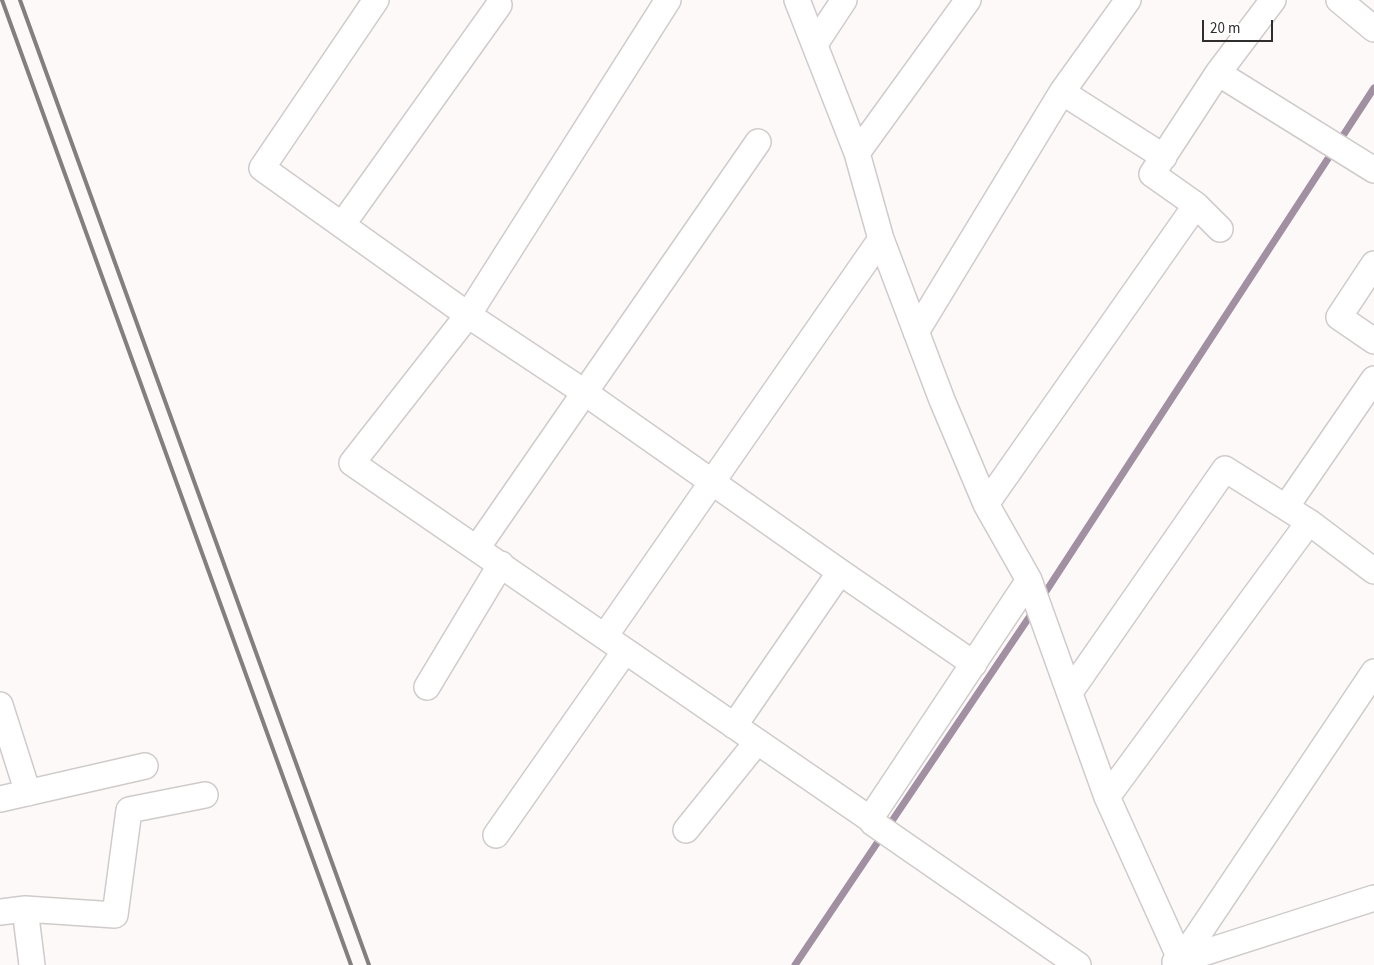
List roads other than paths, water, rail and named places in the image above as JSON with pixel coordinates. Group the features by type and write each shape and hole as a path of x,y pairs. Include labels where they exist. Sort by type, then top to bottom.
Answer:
{"street":[{"path":"376,0 262,168 468,315 584,392 974,664"},
{"path":"668,0 468,315 352,463 501,564 1078,965"},
{"path":"797,0 857,153 881,239 942,400 986,504 1029,580 1107,797 1177,963"},
{"path":"815,44 844,0"},
{"path":"916,332 1062,92 1128,0"},
{"path":"1220,229 1196,205 1152,174 1218,73 1273,0"},
{"path":"1339,0 1374,29"},
{"path":"857,153 957,4"},
{"path":"342,225 499,5"},
{"path":"1218,73 1374,170"},
{"path":"1062,92 1164,158"},
{"path":"477,548 758,142"},
{"path":"986,504 1196,205"},
{"path":"605,636 881,239"},
{"path":"1374,264 1339,317 1374,341"},
{"path":"1286,506 1374,379"},
{"path":"1070,692 1226,469 1309,522 1374,572"},
{"path":"1107,797 1309,522"},
{"path":"428,687 501,564"},
{"path":"734,726 840,572"},
{"path":"872,821 1029,580"},
{"path":"496,835 625,651"},
{"path":"1177,963 1374,672"},
{"path":"0,705 28,792"},
{"path":"686,830 757,742"},
{"path":"0,799 145,766"},
{"path":"0,912 25,909 114,915 129,810 205,795"},
{"path":"1177,963 1374,898"},
{"path":"25,909 32,965"}],"waterway":[{"path":"1041,599 1374,88"},
{"path":"795,965 1034,610"}],"railway":[{"path":"2,0 351,965"},
{"path":"20,0 369,965"}]}
